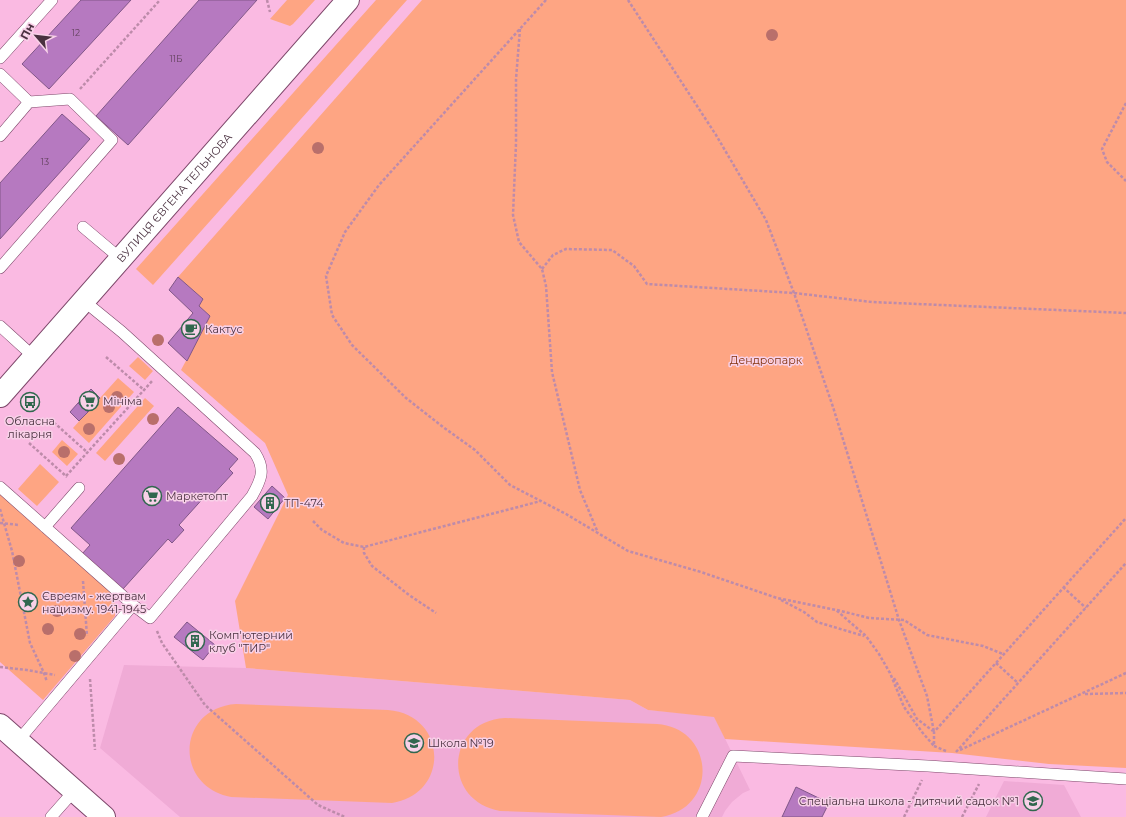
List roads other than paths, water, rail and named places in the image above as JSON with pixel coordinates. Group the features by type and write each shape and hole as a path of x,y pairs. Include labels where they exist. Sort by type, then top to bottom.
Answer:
{"main road":[{"name":"ВУЛИЦЯ ЄВГЕНА ТЕЛЬНОВА","path":"0,396 348,0"},
{"path":"0,725 104,817"}],"lane":[{"path":"0,58 52,0"},
{"path":"0,74 29,102"},
{"path":"0,136 29,102 70,100 112,140 0,268"},
{"path":"83,227 121,259"},
{"path":"0,487 133,605 150,618 252,496 259,484 262,471 261,462 255,453 122,332 84,301"},
{"path":"0,326 34,357"},
{"path":"45,527 79,488"},
{"path":"18,741 133,605"},
{"path":"702,817 733,756 928,766 1126,779"},
{"path":"51,817 74,791"}],"place":[{"name":"Кактус","path":"191,329"},
{"name":"Мініма","path":"89,401"},
{"name":"Обласна лікарня","path":"30,402"},
{"name":"Маркетопт","path":"152,496"},
{"name":"ТП-474","path":"270,503"},
{"name":"Євреям - жертвам нацизму. 1941-1945","path":"28,602"},
{"name":"Комп'ютерний клуб \"ТИР\"","path":"195,641"},
{"name":"Школа №19","path":"414,743"},
{"name":"Спеціальна школа - дитячий садок №1","path":"1033,801"}],"park label":[{"name":"Дендропарк","path":"766,360"}]}
